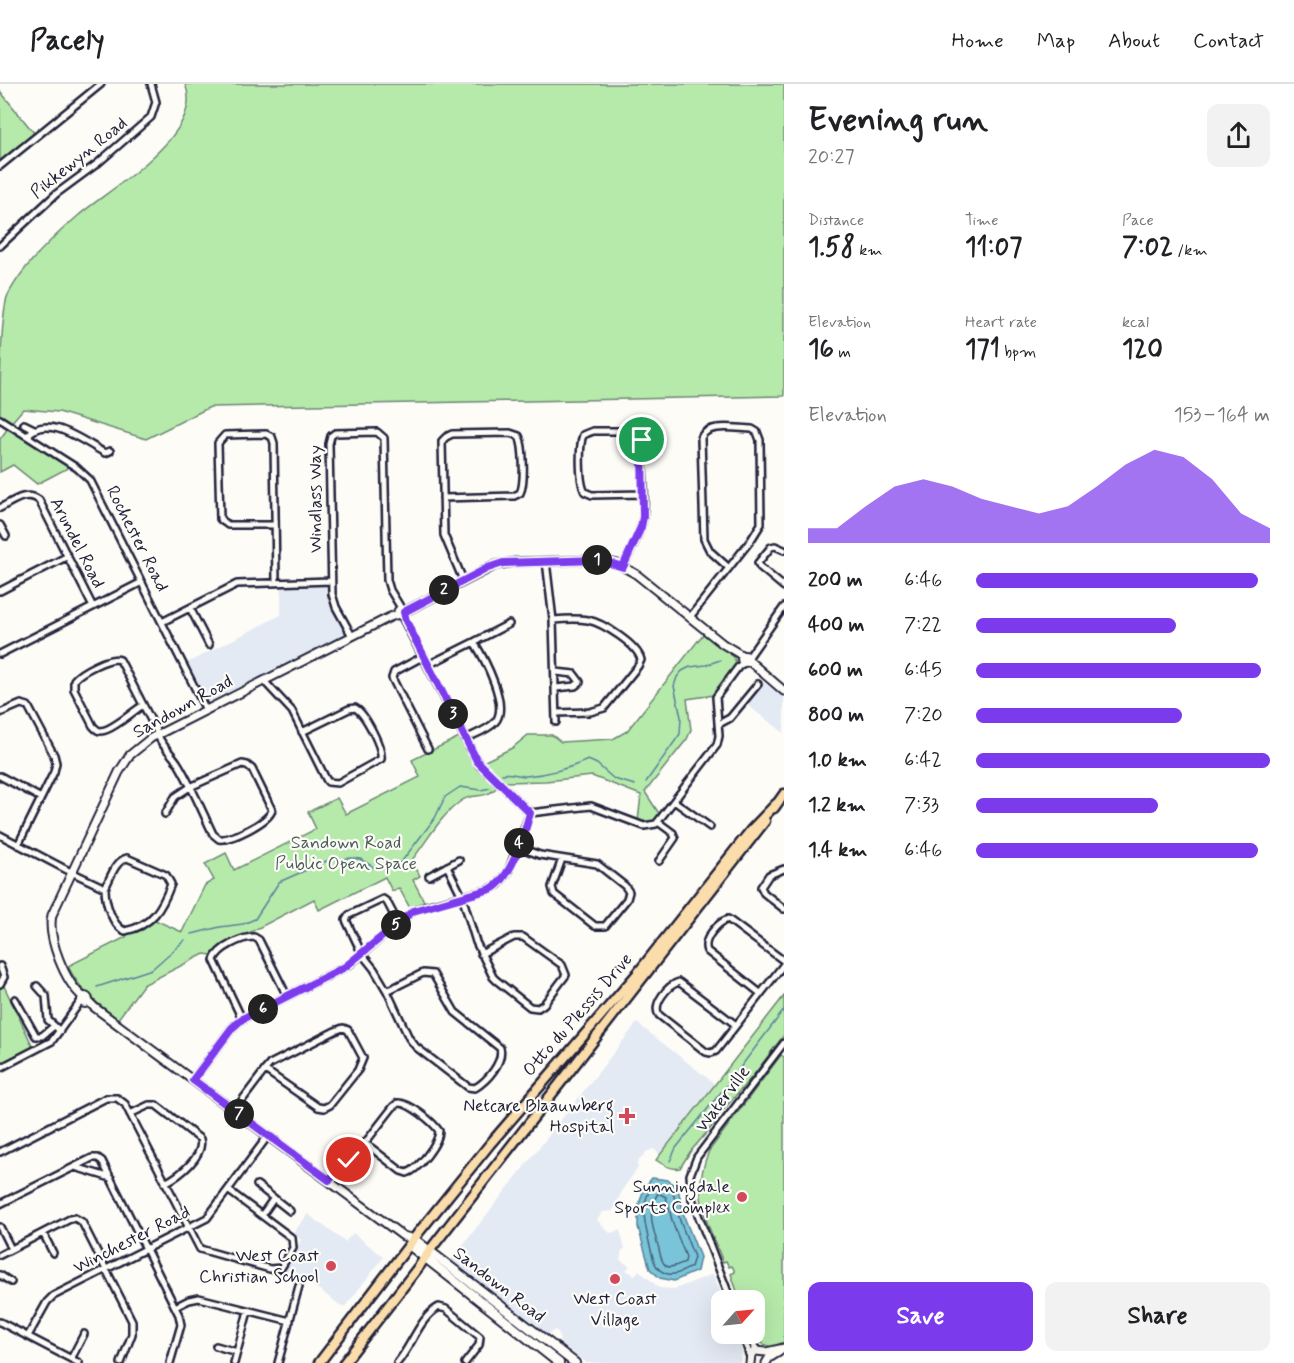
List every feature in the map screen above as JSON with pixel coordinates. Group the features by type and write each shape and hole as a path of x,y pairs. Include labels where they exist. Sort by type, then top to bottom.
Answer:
{"main road":[{"name":"Otto du Plessis Drive","path":"344,1363 756,834 784,794"},
{"name":"Otto du Plessis Drive","path":"319,1363 412,1242 502,1131 637,974 751,830 776,804"},
{"name":"Sandown Road","path":"412,1242 559,1363"},
{"name":"Sandown Road","path":"427,1254 574,1363"}],"street":[{"path":"0,166 101,84"},
{"name":"Pikkewyn Road","path":"0,246 56,194 98,163 151,117 156,102 151,84"},
{"name":"Rochester Road","path":"0,419 87,476 206,710"},
{"path":"24,424 34,429 55,428 96,448"},
{"path":"27,436 34,429"},
{"path":"690,617 729,568 761,524 760,440 759,434 754,429 713,429 704,432 701,438 703,534 710,551 729,568"},
{"path":"623,567 642,522 643,494 642,442 640,435 633,431 593,431 583,435 581,442 582,485 585,492 592,495 643,494"},
{"name":"Windlass Way","path":"352,636 334,601 331,581 329,440 331,436 339,432 377,432 385,440 387,580 401,612"},
{"path":"443,498 520,494 523,486 522,444 519,436 510,433 452,434 442,441 443,498 445,540 463,580"},
{"path":"275,525 228,525 220,519 218,443 225,435 266,434 273,440 275,525 276,582"},
{"name":"Arundel Road","path":"0,508 25,495 33,495 37,498 93,607"},
{"path":"0,525 6,536"},
{"path":"784,550 775,546 771,547 758,563 784,587"},
{"path":"0,591 68,556"},
{"name":"Sandown Road","path":"412,1242 193,1080 156,1048 83,1001 53,944 51,932 53,910 122,766 140,746 157,735 463,580 503,563 600,560 623,567 636,574 784,691"},
{"path":"546,561 553,620 556,722"},
{"path":"162,622 237,584 331,581"},
{"path":"0,654 142,582"},
{"path":"190,608 209,645"},
{"path":"530,813 591,806 644,826 651,826 658,822 715,748 719,739 716,697 784,608"},
{"path":"401,612 479,764 530,813"},
{"path":"553,620 582,619 602,625 635,650 641,660 604,708 590,712 556,713"},
{"path":"428,665 509,624"},
{"path":"465,739 492,725 498,716 497,687 474,642"},
{"path":"424,656 396,671 392,678 428,749"},
{"path":"143,705 111,727 98,730 93,726 74,689 74,680 79,675 111,659 116,658 122,663 143,705 159,739 179,766 190,787 213,834 219,839 230,838 264,821 271,815 271,807 252,769 242,764 190,787 172,800 165,814"},
{"path":"556,672 574,674 580,682 575,686 556,688"},
{"path":"264,681 284,700 330,783 338,783 381,759 381,750 364,716 355,708 302,732"},
{"path":"719,724 730,718 758,684"},
{"path":"0,713 21,704 28,706 54,756 56,766 18,845"},
{"path":"0,776 40,798"},
{"path":"674,801 710,827"},
{"path":"193,1080 232,1028 242,1019 345,967 418,908 491,889 501,882 508,872 530,813"},
{"path":"658,822 675,837 659,861"},
{"path":"0,835 105,888"},
{"path":"518,847 540,855 597,864 627,888 629,892 627,899 605,926 595,926 554,894 552,887 562,859"},
{"path":"127,858 166,875 171,884 154,917 125,931 116,924 107,902 105,888 118,863 127,858"},
{"path":"429,876 459,860"},
{"path":"447,866 462,896 471,931 481,954 496,980 534,1008 540,1008 566,975 562,965 523,937 514,937 481,954"},
{"path":"784,869 768,875 761,887 764,893 784,909"},
{"path":"387,991 423,973 433,974 454,1012 497,1045 501,1051 498,1063 481,1084 473,1088 468,1087 416,1047 409,1038 387,991 375,969 362,954 346,922 348,916 383,899 387,902 398,923"},
{"path":"736,1025 682,983 677,982 672,985 656,1005 657,1013 706,1052 716,1051 784,963 731,920 722,921 706,941 707,951 760,993"},
{"path":"242,1019 214,960 219,952 247,938 254,937 259,940 287,996"},
{"path":"0,966 4,977 0,984"},
{"path":"37,986 46,996 47,1017 60,1031"},
{"path":"15,999 36,1036 42,1036 54,1026"},
{"path":"0,1068 46,1044 60,1031 83,1001"},
{"path":"234,1111 265,1070 274,1061 334,1030 343,1028 350,1033 363,1060 358,1070 330,1105 324,1108 318,1107 265,1070"},
{"name":"Waterville","path":"727,1290 692,1199 690,1175 697,1157 784,1043"},
{"path":"0,1152 109,1098 121,1100 197,1246 204,1251 270,1269 283,1266 293,1248 290,1236 228,1190"},
{"path":"329,1180 365,1143 393,1107 401,1102 407,1104 439,1131 435,1144 415,1169 407,1173 400,1171 365,1143"},
{"path":"130,1114 150,1104 156,1105 200,1139 199,1151 185,1170 165,1183"},
{"name":"Winchester Road","path":"28,1336 51,1298 209,1216 268,1136"},
{"path":"0,1204 92,1158 98,1158 103,1162 181,1322 170,1363"},
{"path":"74,1167 111,1178"},
{"path":"257,1185 290,1211"},
{"path":"262,1215 274,1198"},
{"path":"0,1255 72,1219 80,1220 133,1324 132,1334 121,1363"},
{"path":"0,1227 11,1249"},
{"path":"43,1233 53,1253"},
{"path":"0,1275 11,1282"},
{"path":"278,1363 299,1286"},
{"path":"175,1307 199,1298 290,1321"},
{"path":"397,1363 414,1335 439,1306 446,1309 480,1337 479,1345 465,1363"},
{"path":"234,1363 248,1311"},
{"path":"0,1322 79,1363"},
{"path":"71,1359 84,1334"},
{"path":"746,1344 749,1361"},
{"path":"753,1344 766,1357 766,1363"},
{"path":"216,1346 237,1352"},
{"path":"749,1361 753,1353 784,1349"},
{"path":"766,1363 772,1356 784,1349"}],"shaded area":[{"path":"281,582 331,582 332,594 351,637 206,710 183,665 281,615"},
{"path":"763,682 784,697 784,733 746,704"},
{"name":"West Coast Village","path":"637,1023 715,1084 660,1154 653,1149 646,1152 637,1163 638,1168 624,1187 613,1211 603,1212 597,1220 610,1233 620,1230 625,1249 622,1250 620,1260 630,1266 626,1270 635,1275 639,1270 659,1288 675,1289 713,1274 720,1290 711,1290 711,1344 740,1344 740,1363 587,1363 560,1344 559,1333 555,1330 548,1334 543,1332 451,1260"},
{"name":"West Coast Christian School","path":"308,1214 345,1242 353,1233 384,1257 344,1308 314,1286 280,1276 301,1240 293,1233"}],"green space":[{"path":"185,84 784,84 784,396 210,407 146,439 59,412 23,409 11,423 0,416 2,338 7,297 29,264 59,233 132,175 169,140 182,121 188,103"},
{"path":"0,91 34,133 0,161"},
{"path":"8,428 68,466 66,469 37,484 13,465 0,472 0,439"},
{"path":"704,633 734,657 737,666 714,695 687,699 691,730 687,739 645,792 660,815 653,822 638,821 641,795 592,776 546,781 504,782 483,762 512,748 528,735 552,735 561,742 613,739 627,731"},
{"name":"Sandown Road Public Open Space","path":"459,737 476,768 498,786 488,794 466,798 454,807 412,860 420,876 413,880 425,903 411,910 399,888 392,891 385,877 319,910 314,899 216,950 212,955 204,954 143,985 118,1019 89,996 78,983 68,966 155,920 182,932 205,885 214,880 205,864 226,853 234,870 316,829 308,812 337,798 346,814 420,777 412,760"},
{"path":"4,986 33,1047 2,1063 0,1058 0,987"},
{"path":"784,996 784,1035 756,1072 720,1114 680,1168 671,1168 656,1160"},
{"name":"Sunningdale Sports Complex","path":"781,1055 784,1057 784,1342 771,1347 764,1344 765,1290 737,1290 731,1274 735,1272 726,1261 723,1262 703,1208 701,1181 709,1151"}],"water":[{"path":"652,1178 668,1180 678,1189 685,1219 700,1257 697,1271 674,1281 660,1278 650,1269 638,1227 638,1208 644,1188"}],"waterway":[{"path":"646,782 680,734 681,717 674,686 677,677 690,667 720,660"},
{"path":"502,774 526,776 543,774 588,760 597,764 614,779 635,785"},
{"path":"396,865 402,861 435,818 445,797 460,787 481,790 490,788"},
{"path":"192,934 243,924 255,919 279,882 329,860 360,859 375,868 385,868"},
{"path":"97,987 152,969 185,940"},
{"path":"670,1161 676,1148 784,1010"}],"place":[{"name":"Netcare Blaauwberg Hospital","path":"627,1116"},
{"name":"Sunningdale Sports Complex","path":"742,1197"},
{"name":"West Coast Christian School","path":"331,1266"},
{"name":"West Coast Village","path":"615,1279"}],"route":[{"path":"349,1160 329,1180 193,1080 236,1023 242,1019 352,963 413,911 491,889 506,876 530,813 477,761 406,621 404,612 488,568 503,563 600,560 623,567 641,527 643,517 642,440"}]}
